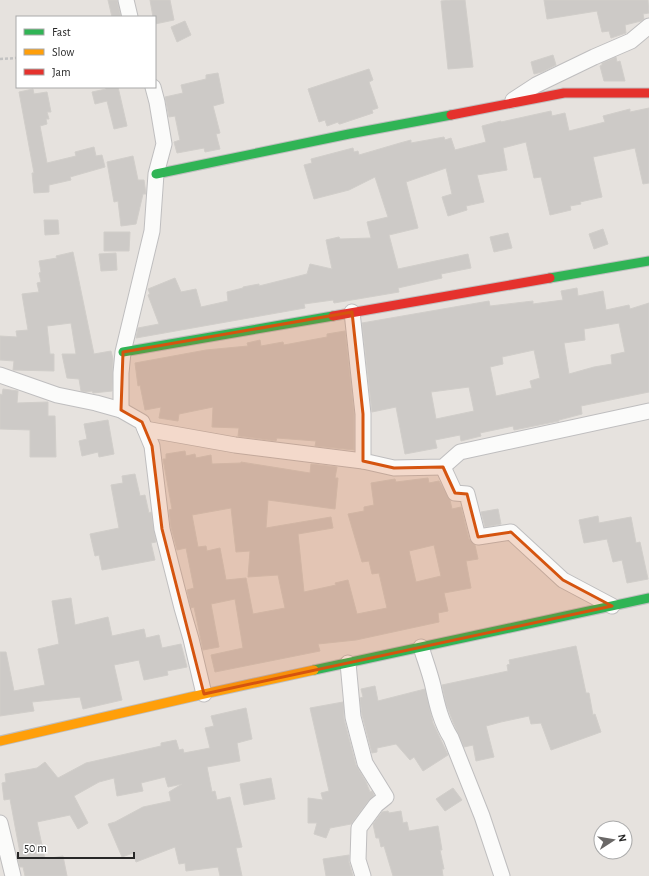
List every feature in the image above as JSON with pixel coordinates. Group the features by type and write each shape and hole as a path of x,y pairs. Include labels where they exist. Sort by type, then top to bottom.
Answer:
{"street":[{"path":"126,0 130,16"},
{"path":"509,103 536,85 630,41 649,26"},
{"path":"121,410 121,373 123,352 152,231 156,174 164,144 158,102 153,88"},
{"path":"156,174 349,134 564,93 649,93"},
{"path":"123,352 649,261"},
{"path":"352,312 363,414 363,461"},
{"path":"0,375 57,395 121,410 142,422 152,446 162,529 182,608 192,639 204,694"},
{"path":"146,429 235,445 363,461 394,468 443,466 460,452 649,411"},
{"path":"443,466 455,493 468,494 478,537 511,532 563,580 612,606"},
{"path":"0,741 204,694 649,598"},
{"path":"421,647 433,685 440,716 457,753 482,816 502,876"},
{"path":"348,663 353,717 365,763 386,797 376,805 360,828 358,860 363,876"},
{"path":"0,823 13,876"}],"path":[{"path":"0,59 16,58"}],"highlighted area":[{"path":"352,312 363,414 363,461 394,468 443,467 455,493 467,494 478,537 511,532 563,580 612,606 204,694 162,529 152,446 142,422 121,410 123,352"}],"building":[{"path":"108,0 117,0 121,16 112,16"},
{"path":"150,0 170,0 174,20 156,24 156,16 153,16"},
{"path":"465,0 473,67 448,69 441,1"},
{"path":"544,0 648,0 649,13 643,14 644,19 641,21 625,25 626,33 611,38 609,31 602,32 597,11 547,19"},
{"path":"185,21 191,35 177,42 171,27"},
{"path":"553,55 556,65 534,74 531,62"},
{"path":"616,57 617,62 620,61 625,81 604,81 600,66 602,63"},
{"path":"369,69 373,80 369,82 378,108 372,110 373,113 340,124 338,122 327,126 325,120 319,122 308,89"},
{"path":"218,73 224,103 213,106 220,133 216,134 220,149 205,152 204,148 177,153 174,142 180,140 175,116 169,117 165,97 183,93 181,85 206,79 206,75"},
{"path":"118,88 127,126 114,129 107,101 95,104 92,92"},
{"path":"33,89 34,94 47,92 51,112 47,112 49,119 46,119 47,124 40,126 47,163 76,156 75,152 94,147 96,156 102,155 105,167 70,177 71,180 49,185 49,192 34,193 32,173 34,173 19,92"},
{"path":"649,108 649,183 643,184 635,148 593,157 602,197 570,206 571,210 550,215 541,177 534,178 526,142 503,148 507,170 477,175 484,202 466,206 467,210 448,216 442,197 452,194 446,168 406,182 418,228 389,235 398,269 468,254 471,268 441,274 442,278 398,288 399,292 334,303 333,300 304,304 305,308 136,338 138,328 159,324 148,295 150,294 148,289 175,278 181,292 196,289 201,307 228,301 227,292 243,287 259,284 259,286 307,274 310,264 332,269 326,240 339,237 340,239 371,238 367,222 388,217 375,177 349,190 314,199 304,165 312,163 311,159 353,148 354,152 358,151 359,155 411,140 411,143 444,137 445,140 451,138 455,150 486,142 482,126 501,121 551,111 552,116 565,113 569,131 605,122 603,116 630,109 630,112"},
{"path":"133,156 138,180 144,180 146,194 143,194 136,224 121,226 118,201 114,202 107,162"},
{"path":"44,220 58,220 59,234 45,235"},
{"path":"603,229 608,244 594,249 589,234"},
{"path":"104,232 130,232 129,251 104,251"},
{"path":"508,233 512,248 494,252 490,237"},
{"path":"73,252 94,354 111,351 113,359 112,391 93,393 92,391 81,391 79,379 67,378 62,354 76,354 71,323 47,326 50,354 54,354 54,371 13,370 14,361 0,360 0,336 17,337 16,331 28,330 22,294 39,292 37,283 41,282 39,273 41,272 39,261 57,258 56,256"},
{"path":"116,253 117,270 101,271 99,254"},
{"path":"577,288 578,296 603,291 606,310 629,305 630,309 649,303 649,392 581,406 582,414 559,421 514,430 513,426 480,433 481,436 461,441 460,435 435,440 437,448 405,454 396,407 372,412 362,323 489,301 490,306 533,301 533,304 563,300 561,291","holes":["619,323 625,352 611,355 612,364 569,374 564,343 585,340 584,329","534,350 540,378 530,381 532,388 496,396 490,367 503,364 502,357","469,387 474,411 436,419 431,392"]},
{"path":"345,331 354,414 354,450 315,446 316,441 277,438 276,441 238,436 239,428 212,427 213,407 179,414 178,421 159,418 161,407 145,410 140,385 138,386 135,363 206,350 248,346 247,343 260,340 261,346 283,342 284,345 327,337 327,334"},
{"path":"3,389 18,391 17,403 48,402 48,416 55,416 56,457 30,457 30,430 0,429 0,394 2,395"},
{"path":"108,420 114,454 99,457 98,452 82,456 79,441 87,439 84,424"},
{"path":"185,451 186,456 195,454 196,458 211,455 212,464 241,462 310,473 311,464 337,467 335,478 338,478 335,509 268,500 266,528 331,517 333,528 298,534 304,592 336,585 335,583 348,580 357,614 387,608 379,573 372,574 369,561 362,562 348,514 364,511 364,507 374,505 371,483 395,479 396,482 428,478 429,483 439,481 450,500 452,509 461,507 469,539 475,545 478,559 466,561 471,588 444,593 448,611 438,613 439,622 356,640 318,644 320,651 215,672 211,655 243,648 235,599 211,604 219,647 203,650 194,607 191,608 187,590 194,588 186,548 177,550 171,527 169,510 172,509 163,459 166,459 166,454","holes":["231,508 236,552 250,551 248,577 278,575 285,608 253,614 246,578 226,580 220,548 207,551 206,546 198,547 192,515","434,545 441,576 416,582 409,551"]},
{"path":"135,474 140,496 145,495 149,513 151,512 156,542 151,543 155,560 102,570 99,555 95,556 90,534 119,528 111,485 123,483 122,476"},
{"path":"498,509 501,524 485,527 481,512"},
{"path":"598,516 599,523 631,517 636,543 640,542 648,579 627,583 622,560 613,562 607,539 584,543 579,520"},
{"path":"71,598 75,625 108,617 112,636 144,629 146,638 159,635 162,648 181,644 187,667 167,671 168,675 144,680 139,660 114,665 122,700 83,709 80,697 32,702 34,711 0,716 0,652 6,652 14,691 45,685 38,649 59,644 52,601"},
{"path":"576,646 586,693 589,693 593,715 595,714 601,732 551,750 541,723 531,724 529,716 501,722 486,726 494,757 476,761 473,745 464,747 446,704 442,685 508,671 507,665 510,664 509,660"},
{"path":"375,686 378,701 425,689 433,723 448,755 423,771 414,757 410,760 396,744 377,748 377,752 372,753 362,715 360,698 363,697 361,689"},
{"path":"343,702 344,719 356,765 370,792 372,791 374,795 351,824 330,828 326,838 314,834 317,823 308,823 308,798 323,800 321,793 329,791 310,708"},
{"path":"246,708 252,739 237,743 240,761 207,767 212,792 215,791 217,800 230,797 242,847 236,848 242,876 220,876 218,867 186,871 185,863 179,864 175,847 136,862 133,853 122,857 108,824 115,822 143,807 171,801 169,792 182,784 168,787 165,777 141,783 143,791 117,796 114,778 99,782 74,796 88,823 78,829 70,815 37,822 45,859 63,856 67,876 25,876 23,867 20,867 17,854 20,853 10,799 4,800 2,783 6,782 5,774 37,768 45,762 58,778 86,763 161,746 161,743 176,740 179,750 183,749 184,753 210,748 205,728 214,726 211,716"},
{"path":"271,778 275,799 244,805 240,784"},
{"path":"453,788 462,800 445,811 436,799"},
{"path":"388,811 389,813 401,811 403,823 407,822 409,831 438,826 442,850 440,850 444,869 442,869 443,876 393,876 384,846 381,847 379,838 376,838 373,824 382,812"},
{"path":"349,855 349,862 353,876 326,876 323,859"}],"traffic: fast":[{"path":"156,174 349,134 451,115"},
{"path":"550,278 649,261"},
{"path":"123,352 333,316"},
{"path":"314,670 649,598"}],"traffic: slow":[{"path":"0,741 314,670"}],"traffic: jam":[{"path":"451,115 564,93 649,93"},
{"path":"333,316 550,278"}]}
